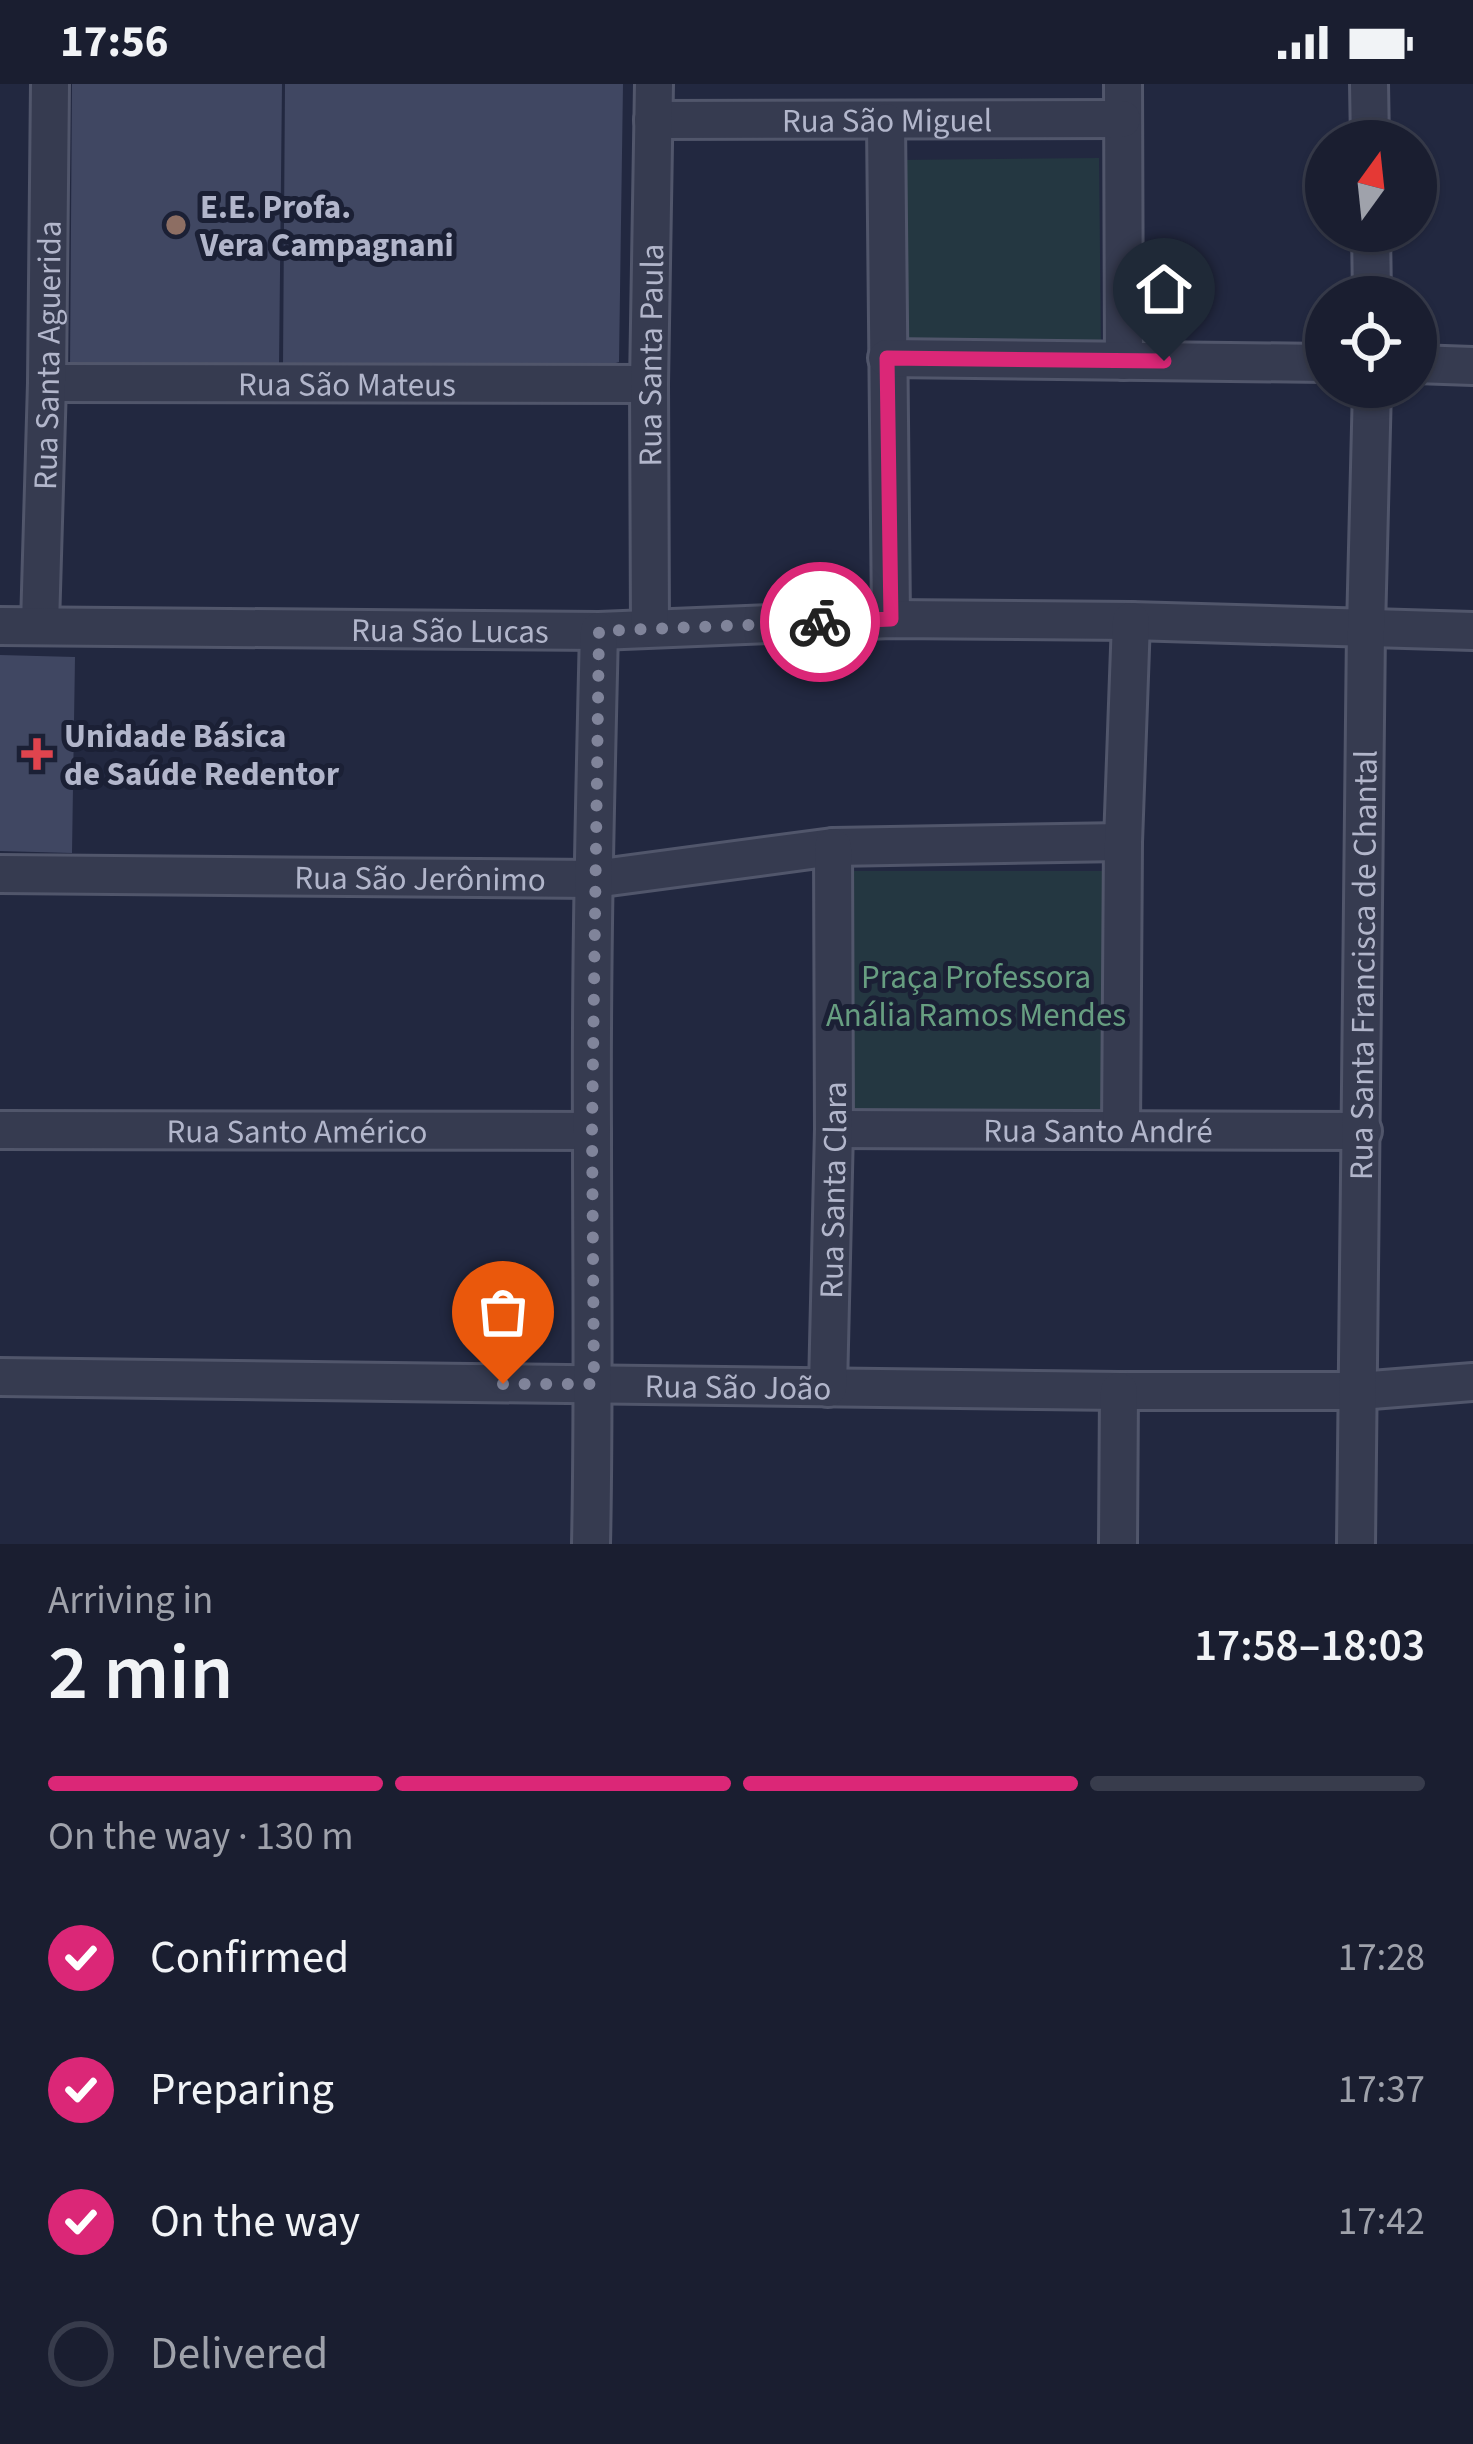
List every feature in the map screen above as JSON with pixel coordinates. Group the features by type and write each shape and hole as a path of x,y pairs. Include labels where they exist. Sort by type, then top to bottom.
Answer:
{"street":[{"name":"Rua Santa Aguerida","path":"40,626 50,84"},
{"path":"1369,84 1370,120"},
{"name":"Rua São Miguel","path":"654,102 886,122 1122,102"},
{"name":"Rua Santa Paula","path":"650,628 654,102"},
{"path":"1122,102 1124,361"},
{"path":"886,122 891,619"},
{"path":"887,358 1305,363"},
{"path":"1437,365 1473,366"},
{"name":"Rua São Mateus","path":"47,383 649,384"},
{"name":"Rua Santa Francisca de Chantal","path":"1356,1544 1371,408"},
{"name":"Rua São Lucas","path":"0,626 599,631 891,619 1473,631"},
{"path":"1120,1130 1131,622"},
{"path":"591,1544 599,631"},
{"name":"Rua São Jerônimo","path":"0,874 594,879 833,847 1123,842"},
{"name":"Rua Santa Clara","path":"828,1388 834,1129 833,847"},
{"name":"Rua Santo André","path":"834,1129 1363,1131"},
{"name":"Rua Santo Américo","path":"0,1130 592,1131"},
{"name":"Rua São João","path":"0,1377 1118,1391 1359,1391 1473,1382"},
{"path":"1118,1391 1118,1544"}],"green space":[{"path":"1099,158 1101,346 900,348 897,160"},
{"name":"Praça Professora Anália Ramos Mendes","path":"846,871 1104,871 1107,1122 848,1118"}],"building":[{"name":"E.E. Profa. Vera Campagnani","path":"72,84 282,84 279,366 70,369"},
{"path":"285,84 623,84 619,362 606,366 283,366"},
{"name":"Unidade Básica de Saúde Redentor","path":"0,655 75,657 72,853 0,851"}],"way so far":[{"path":"503,1384 594,1384 592,1131 599,631 820,622"}],"place":[{"name":"E.E. Profa. Vera Campagnani","path":"176,225"},
{"name":"Unidade Básica de Saúde Redentor","path":"37,754"}],"route":[{"path":"820,622 891,619 887,358 1164,361"}]}
